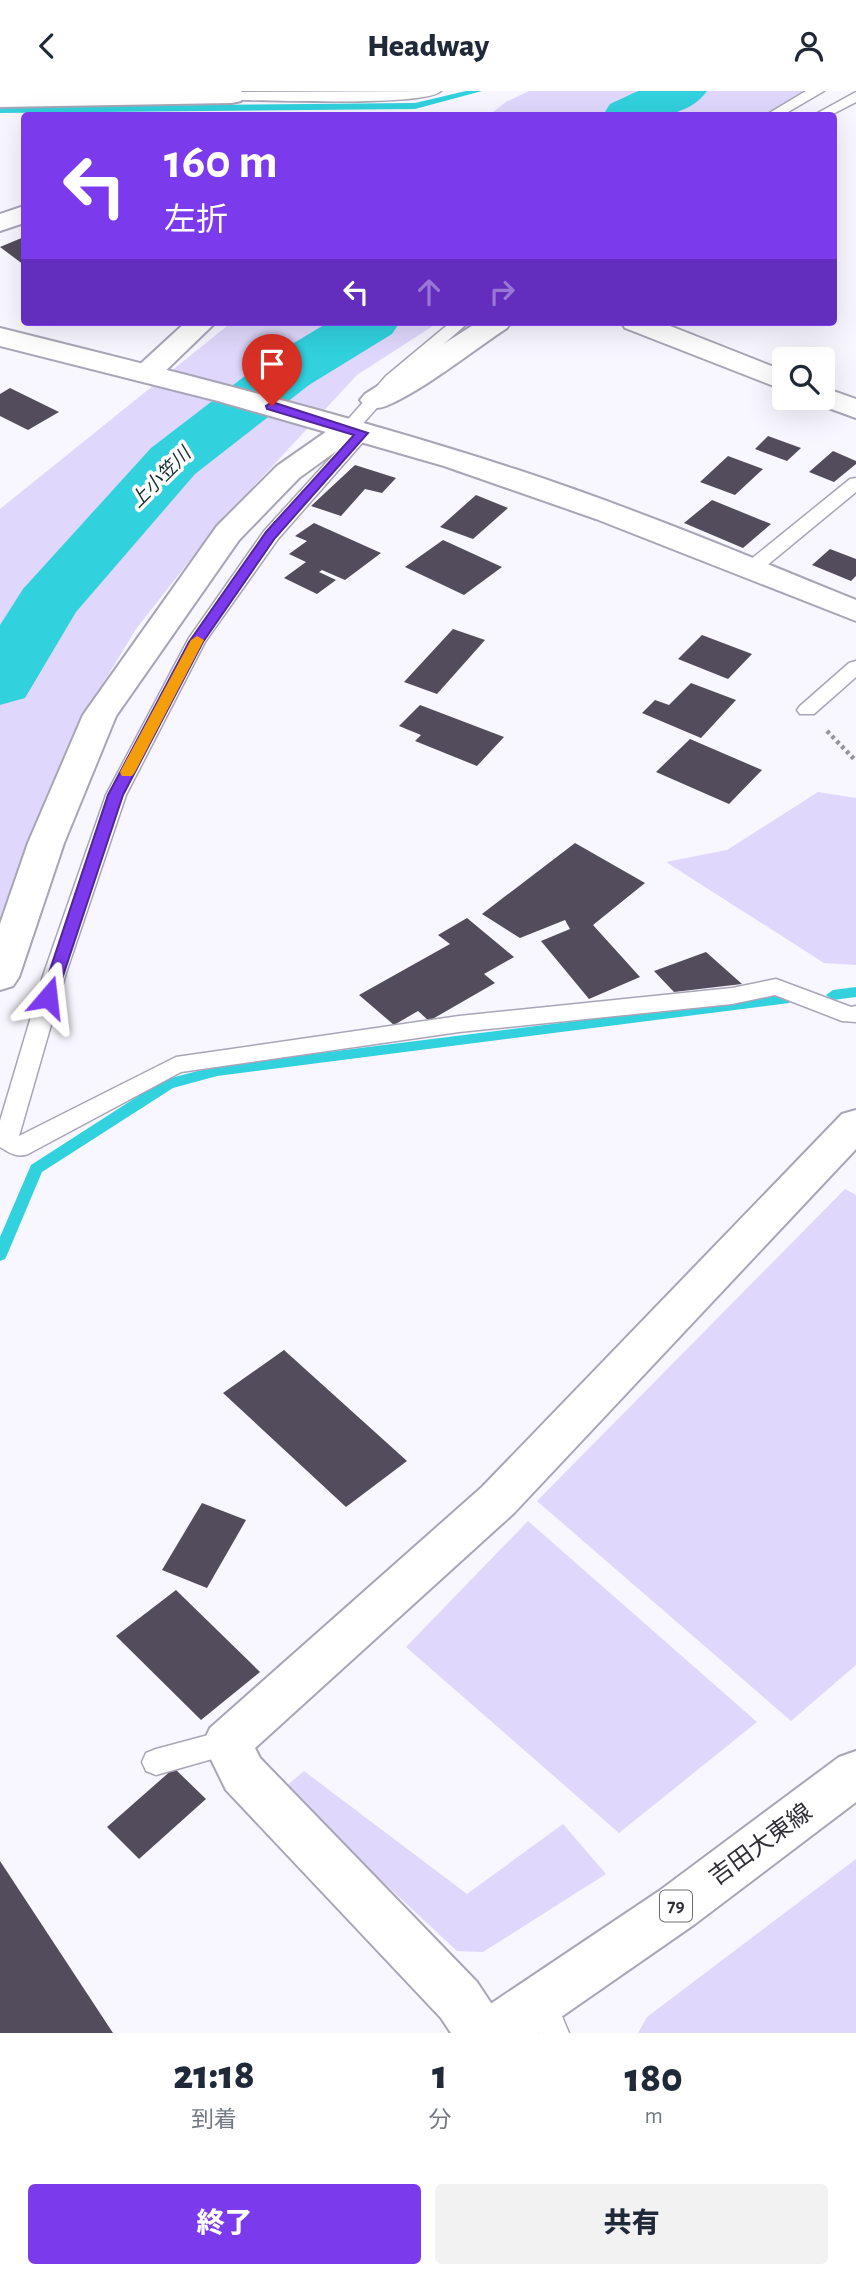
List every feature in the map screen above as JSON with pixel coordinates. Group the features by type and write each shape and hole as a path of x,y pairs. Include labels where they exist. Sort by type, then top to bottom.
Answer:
{"street":[{"path":"0,99 236,103"},
{"path":"0,223 21,215"},
{"path":"147,373 198,326"},
{"path":"376,400 491,326"},
{"path":"645,326 772,376"},
{"path":"0,337 297,412 457,460 752,568 856,611"},
{"path":"835,401 856,409"},
{"path":"0,977 46,843 100,715 228,533 288,472 356,431"},
{"path":"481,2033 459,2000 243,1774 227,1743 498,1500 856,1124"},
{"name":"吉田大東線","path":"492,2033 548,2017 856,1773"}],"lane":[{"path":"236,103 434,91"},
{"path":"778,112 817,91"},
{"path":"827,112 856,96"},
{"path":"456,326 392,380 356,431 271,535 196,642 116,795 55,973 6,1140 20,1148 176,1065 459,1024 732,996 776,987 850,1015 856,1014"},
{"path":"752,568 856,483"},
{"path":"807,711 856,667"},
{"path":"156,1762 227,1743"}],"path":[{"path":"807,711 856,761"}],"shaded area":[{"path":"529,91 806,91 771,112 493,112"},
{"path":"227,326 433,326 357,375 217,526 136,629 104,682 0,921 0,509"},
{"path":"818,792 856,798 856,965 824,963 666,862 727,850"},
{"path":"845,1189 856,1195 856,1665 791,1721 537,1501"},
{"path":"528,1521 757,1722 619,1833 406,1647"},
{"path":"304,1771 467,1894 563,1824 606,1874 483,1952 457,1951 283,1789"},
{"path":"856,1859 856,2033 638,2033 647,2017"}],"building":[{"path":"21,238 21,263 0,247"},
{"path":"10,388 59,412 28,430 0,416 0,394"},
{"path":"768,436 801,448 787,461 755,449"},
{"path":"833,451 856,461 856,464 834,482 809,472"},
{"path":"728,456 763,469 735,495 700,482"},
{"path":"355,465 396,478 382,493 365,489 341,516 311,506"},
{"path":"476,495 508,508 473,539 440,527"},
{"path":"712,500 771,524 743,548 684,523"},
{"path":"314,523 381,553 345,580 322,570 319,572 336,580 317,594 284,578 306,562 289,554 307,541 295,536"},
{"path":"443,540 502,567 464,595 405,567"},
{"path":"830,549 856,559 856,576 851,581 812,565"},
{"path":"453,629 485,640 437,694 404,682"},
{"path":"702,635 752,654 728,679 678,659"},
{"path":"691,683 736,700 701,738 642,713 655,700 669,705"},
{"path":"420,705 504,737 477,766 415,741 421,735 399,726"},
{"path":"690,739 762,770 729,804 656,772"},
{"path":"575,843 645,883 593,925 640,977 589,999 541,941 570,929 565,920 520,938 482,914"},
{"path":"467,918 514,957 484,974 495,983 429,1021 418,1011 394,1025 359,995 450,944 438,935"},
{"path":"706,952 742,984 674,992 654,971"},
{"path":"284,1350 407,1461 346,1507 223,1393"},
{"path":"202,1503 246,1520 207,1588 162,1570"},
{"path":"176,1590 260,1672 201,1720 116,1636"},
{"path":"174,1768 206,1799 139,1859 107,1827"},
{"path":"0,1861 113,2033 0,2033"}],"waterway":[{"path":"0,110 415,106 477,91"},
{"name":"上小笠川","path":"636,112 681,91"},
{"name":"上小笠川","path":"0,683 47,603 173,461 288,372 364,326"},
{"path":"833,995 856,992"},
{"path":"0,1255 36,1169 168,1084 217,1071 784,1000"}],"slow traffic":[{"path":"127,772 197,640"}],"route":[{"path":"48,997 116,795 196,642 271,535 362,433 272,406"}]}
